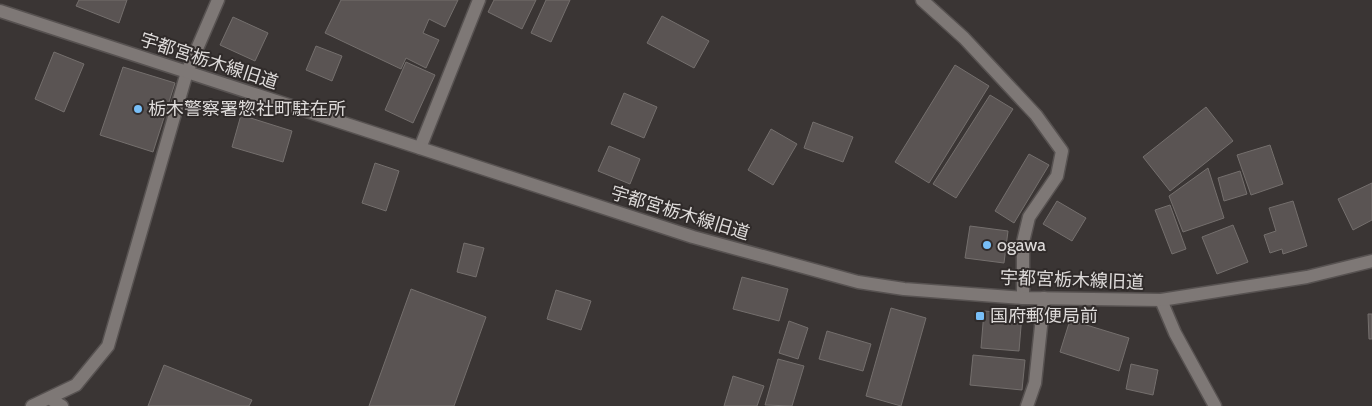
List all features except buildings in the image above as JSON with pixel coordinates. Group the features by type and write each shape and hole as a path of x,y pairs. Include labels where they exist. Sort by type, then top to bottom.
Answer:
{"street":[{"path":"32,406 76,384 108,346 186,72 218,0"},
{"path":"420,148 479,0"},
{"path":"922,0 971,45 1036,115 1062,151 1057,176 1029,218 1022,242 1023,298"},
{"name":"宇都宮栃木線旧道","path":"0,11 693,237 858,282 904,289 1023,298 1161,300 1307,277 1372,261"},
{"path":"1027,406 1035,383 1044,298"},
{"path":"1161,300 1175,333 1215,406"},
{"path":"49,398 62,406"}],"place":[{"name":"栃木警察署惣社町駐在所","path":"138,109"},
{"name":"ogawa","path":"987,245"},
{"name":"国府郵便局前","path":"980,316"}]}
